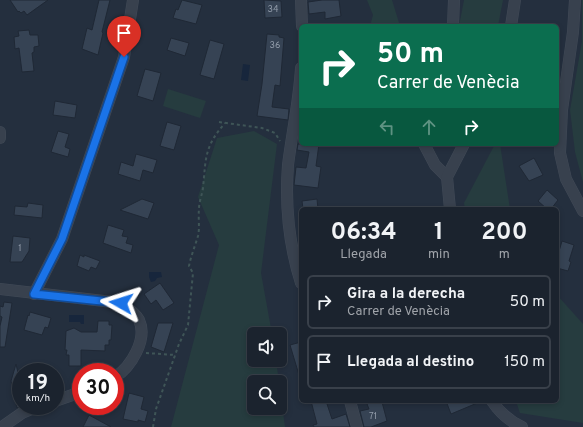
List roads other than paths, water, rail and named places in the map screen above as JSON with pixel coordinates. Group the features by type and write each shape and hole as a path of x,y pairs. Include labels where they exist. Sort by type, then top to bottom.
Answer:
{"street":[{"path":"34,294 62,239 124,57 133,0"},
{"path":"301,0 302,24"},
{"path":"453,24 454,0"},
{"path":"510,24 515,0"},
{"path":"575,0 573,32 562,110 560,153 566,179 583,211"},
{"path":"299,94 288,165 287,203 289,233 293,257 299,276"},
{"path":"0,132 0,138"},
{"path":"425,146 435,165 447,177"},
{"path":"450,207 447,177 463,146"},
{"path":"0,289 121,303 131,310 139,321 141,332 139,344 124,368"},
{"path":"351,403 357,427"},
{"path":"494,403 509,420 522,427"},
{"path":"2,427 19,415"}],"water":[{"path":"243,64 250,65 248,81 241,80"},
{"path":"149,272 161,272 162,277 151,282"},
{"path":"69,315 84,315 84,324 81,324 80,322 69,322"}]}
